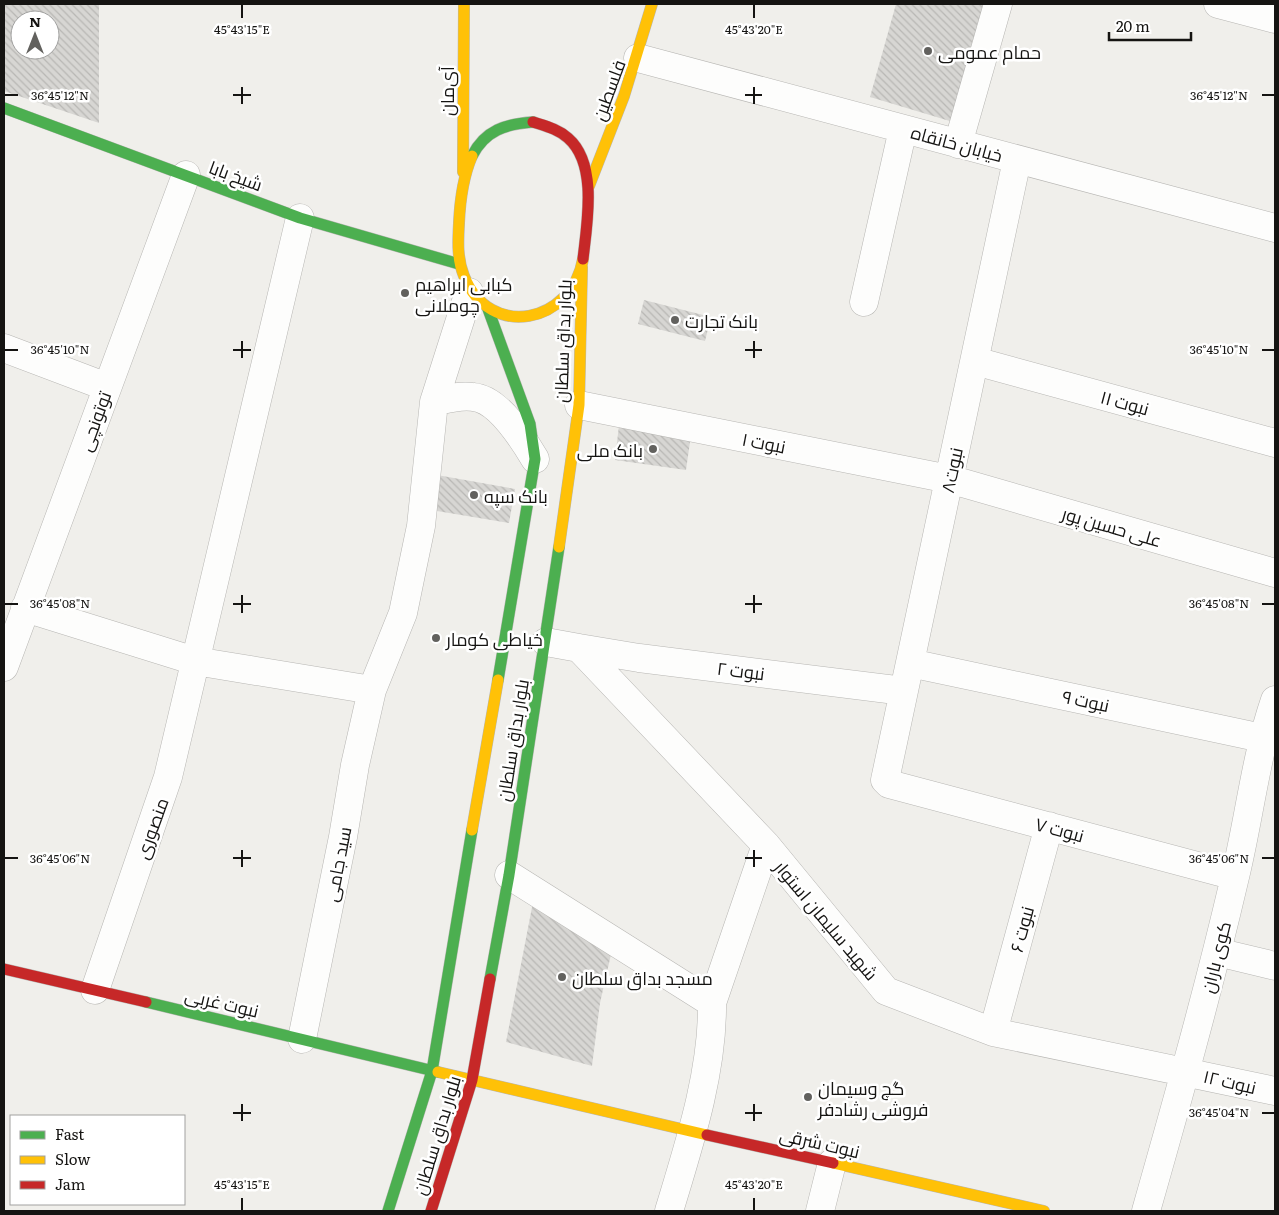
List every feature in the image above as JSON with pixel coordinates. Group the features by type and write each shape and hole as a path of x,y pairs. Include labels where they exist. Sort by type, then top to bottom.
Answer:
{"main road":[{"name":"آی‌مان","path":"463,178 464,4"},
{"name":"فلسطین","path":"589,186 618,119 638,58 652,4"},
{"name":"شیخ بابا","path":"4,108 300,218 459,264"},
{"path":"388,1211 432,1071 536,459 530,424 478,301 459,264 459,222 463,178 476,149 490,134 509,124 532,122 558,129 573,143 584,162 589,186 582,267 568,292 554,307 534,316 510,318 478,301"},
{"name":"بلوار بداق سلطان","path":"431,1211 472,1080 509,875 546,642 579,405 582,267"},
{"name":"نبوت غربی","path":"4,969 472,1080"},
{"name":"نبوت شرقی","path":"472,1080 1044,1211"}],"street":[{"path":"958,144 998,4"},
{"path":"1218,4 1275,20"},
{"name":"خیابان خانقاه","path":"638,58 1275,228"},
{"path":"864,302 903,129"},
{"name":"نبوت۸","path":"885,780 1017,160"},
{"name":"توتونچی","path":"4,667 186,175"},
{"name":"منصوری","path":"94,990 168,777 300,218"},
{"name":"سید جامی","path":"302,1039 343,837 355,765 372,690 402,613 411,574 420,526 434,402 478,301"},
{"path":"4,348 107,387"},
{"name":"نبوت ۱۱","path":"975,360 1275,443"},
{"path":"434,402 456,397 475,397 488,404 518,430 536,459"},
{"name":"نبوت ۱","path":"579,405 949,479"},
{"name":"علی حسین پور","path":"949,479 1275,573"},
{"path":"25,608 195,661 372,690"},
{"path":"546,642 579,648"},
{"name":"نبوت ۲","path":"579,648 639,658 904,691"},
{"name":"شهید سلیمان استوار","path":"579,648 766,845 886,991 993,1032 1185,1071"},
{"name":"نبوت ۹","path":"910,663 1262,738"},
{"name":"کوی باران","path":"1146,1211 1236,876 1266,778 1262,738 1275,700"},
{"name":"نبوت ۷","path":"885,780 889,784 1236,876"},
{"name":"نبوت ۶","path":"993,1032 1049,826"},
{"path":"669,1211 693,1132 713,1028 712,1003 766,845"},
{"path":"509,875 712,1003"},
{"path":"1217,952 1275,966"},
{"name":"نبوت ۱۲","path":"1185,1071 1275,1091"},
{"path":"820,1211 832,1163"}],"building":[{"path":"4,4 99,4 99,123 4,91"},
{"name":"حمام عمومی","path":"896,4 985,4 953,122 870,97"},
{"name":"بانک تجارت","path":"644,300 711,317 705,341 638,324"},
{"name":"بانک ملی","path":"619,425 691,435 686,470 615,460"},
{"name":"بانک سپه","path":"437,475 515,489 509,523 431,510"},
{"name":"مسجد بداق سلطان","path":"533,902 612,950 600,1003 592,1066 506,1042"}],"traffic: fast":[{"path":"4,108 300,218 459,264"},
{"path":"472,156 483,140 497,130 514,124 533,122"},
{"path":"488,309 530,424 535,459 498,680"},
{"path":"490,979 509,875 559,547"},
{"path":"388,1211 432,1071 472,830"},
{"path":"146,1002 438,1072"}],"traffic: slow":[{"path":"463,172 464,4"},
{"path":"589,186 624,96 652,4"},
{"path":"472,156 462,189 458,243 462,270 476,297 492,310 510,316 529,316 547,310 563,298 576,281 583,259"},
{"path":"559,547 579,405 582,267"},
{"path":"472,830 498,680"},
{"path":"438,1072 707,1135"},
{"path":"833,1163 1044,1211"}],"traffic: jam":[{"path":"533,122 556,130 568,138 577,149 584,163 587,178 588,212 583,259"},
{"path":"4,969 146,1002"},
{"path":"431,1211 472,1080 490,979"},
{"path":"707,1135 833,1163"}],"place":[{"name":"حمام عمومی","path":"928,51"},
{"name":"کبابی ابراهیم چوملانی","path":"405,293"},
{"name":"بانک تجارت","path":"675,320"},
{"name":"بانک ملی","path":"653,449"},
{"name":"بانک سپه","path":"474,495"},
{"name":"خیاطی کومار","path":"436,638"},
{"name":"مسجد بداق سلطان","path":"562,977"},
{"name":"گچ وسیمان فروشی رشادفر","path":"808,1097"}]}
